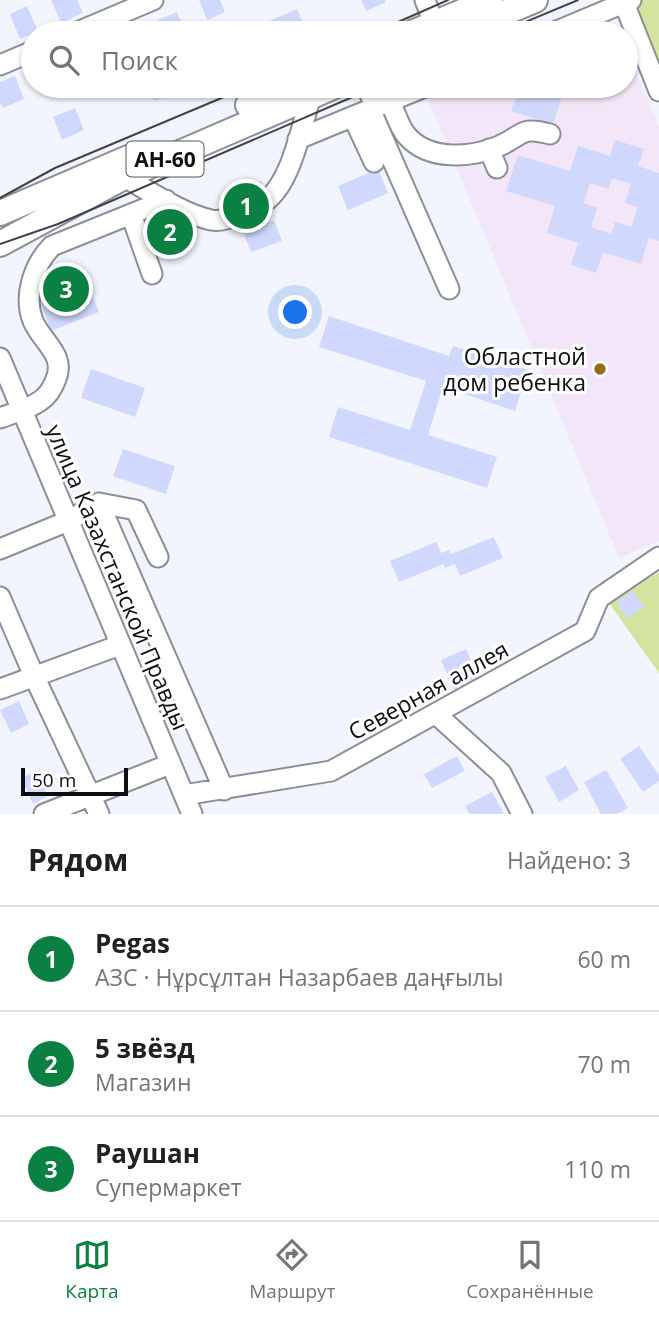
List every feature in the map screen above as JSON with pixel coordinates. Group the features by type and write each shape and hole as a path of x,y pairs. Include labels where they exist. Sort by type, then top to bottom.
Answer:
{"main road":[{"path":"440,21 490,0"},
{"path":"485,21 535,0"},
{"name":"АН-60","path":"0,213 285,98"},
{"name":"АН-60","path":"0,244 124,177 288,98"}],"street":[{"path":"103,21 153,0"},
{"path":"424,21 425,0"},
{"path":"581,21 627,2 634,21"},
{"path":"638,33 659,91"},
{"path":"0,65 21,56"},
{"path":"124,177 166,200 210,219 230,218 265,201 277,190 298,139 301,98"},
{"path":"369,98 449,289"},
{"path":"298,139 398,98"},
{"path":"372,109 418,146 452,155 489,149 524,131 550,134"},
{"path":"372,109 374,163"},
{"path":"489,149 497,168"},
{"path":"0,418 41,401 52,388 59,371 58,358 33,321 29,299 33,278 42,256 52,246 166,200"},
{"path":"131,214 152,274"},
{"name":"улица Казахстанской Правды","path":"0,358 192,814"},
{"path":"99,503 224,790"},
{"path":"0,549 68,520 99,503 136,510 158,557"},
{"name":"Северная аллея","path":"184,795 331,771 585,631 599,598 659,557"},
{"path":"0,597 99,814"},
{"path":"0,689 120,645"},
{"path":"436,713 501,773 522,814"},
{"path":"44,814 170,764"}],"shaded area":[{"name":"Областной дом ребенка","path":"638,76 659,127 659,541 619,558 427,98 638,98"}],"green space":[{"path":"626,0 659,0 659,81 638,29 638,21 635,21"},
{"path":"659,573 659,673 606,599"}],"building":[{"path":"51,0 77,0 83,13 60,21"},
{"path":"199,0 220,0 225,12 207,20"},
{"path":"361,0 385,0 386,2 366,11"},
{"path":"27,6 34,21 21,21 20,39 10,14"},
{"path":"297,9 302,21 269,21"},
{"path":"177,12 181,21 158,21"},
{"path":"15,76 21,98 24,99 3,108 0,102 0,82"},
{"path":"516,98 561,98 553,124 511,111"},
{"path":"75,108 84,130 62,140 53,117"},
{"path":"615,140 644,149 638,166 659,173 659,241 649,238 641,264 603,252 596,273 571,265 578,243 547,233 555,206 506,191 518,155 570,171 578,146 610,156","holes":["612,178 631,184 625,203 638,207 631,227 615,222 611,234 591,227 597,208 584,203 590,183 609,189"]},
{"path":"378,169 388,193 348,210 338,186"},
{"path":"261,181 273,212 261,217 264,224 274,220 282,241 251,252 243,232 247,230 245,224 232,229 219,197"},
{"path":"82,270 99,312 51,331 35,289"},
{"path":"329,316 449,356 453,346 528,370 515,411 443,387 428,435 497,457 487,488 329,437 338,407 410,430 426,381 319,347"},
{"path":"91,369 145,388 135,417 81,398"},
{"path":"123,449 175,466 166,494 113,476"},
{"path":"494,537 503,558 460,576 455,564 445,568 444,564 399,582 390,561 436,542 441,553 449,550 451,554"},
{"path":"633,591 644,607 627,618 616,602"},
{"path":"466,649 481,683 456,694 441,660"},
{"path":"19,701 29,724 11,733 0,710"},
{"path":"639,746 659,775 659,781 643,792 620,759"},
{"path":"457,756 465,771 432,788 424,774"},
{"path":"566,766 579,790 559,802 545,777"},
{"path":"606,770 628,808 617,814 601,814 584,782"},
{"path":"37,771 48,796 33,804 21,778"},
{"path":"492,792 504,814 469,814 465,806"}],"tram line":[{"path":"400,21 448,0"},
{"path":"528,21 578,0"},
{"path":"0,198 55,168 221,98"},
{"path":"0,244 58,224 350,98"}],"place":[{"name":"Pegas","path":"246,206"},
{"name":"5 звёзд","path":"170,232"},
{"name":"Раушан","path":"66,289"},
{"name":"Областной дом ребенка","path":"600,369"}]}
